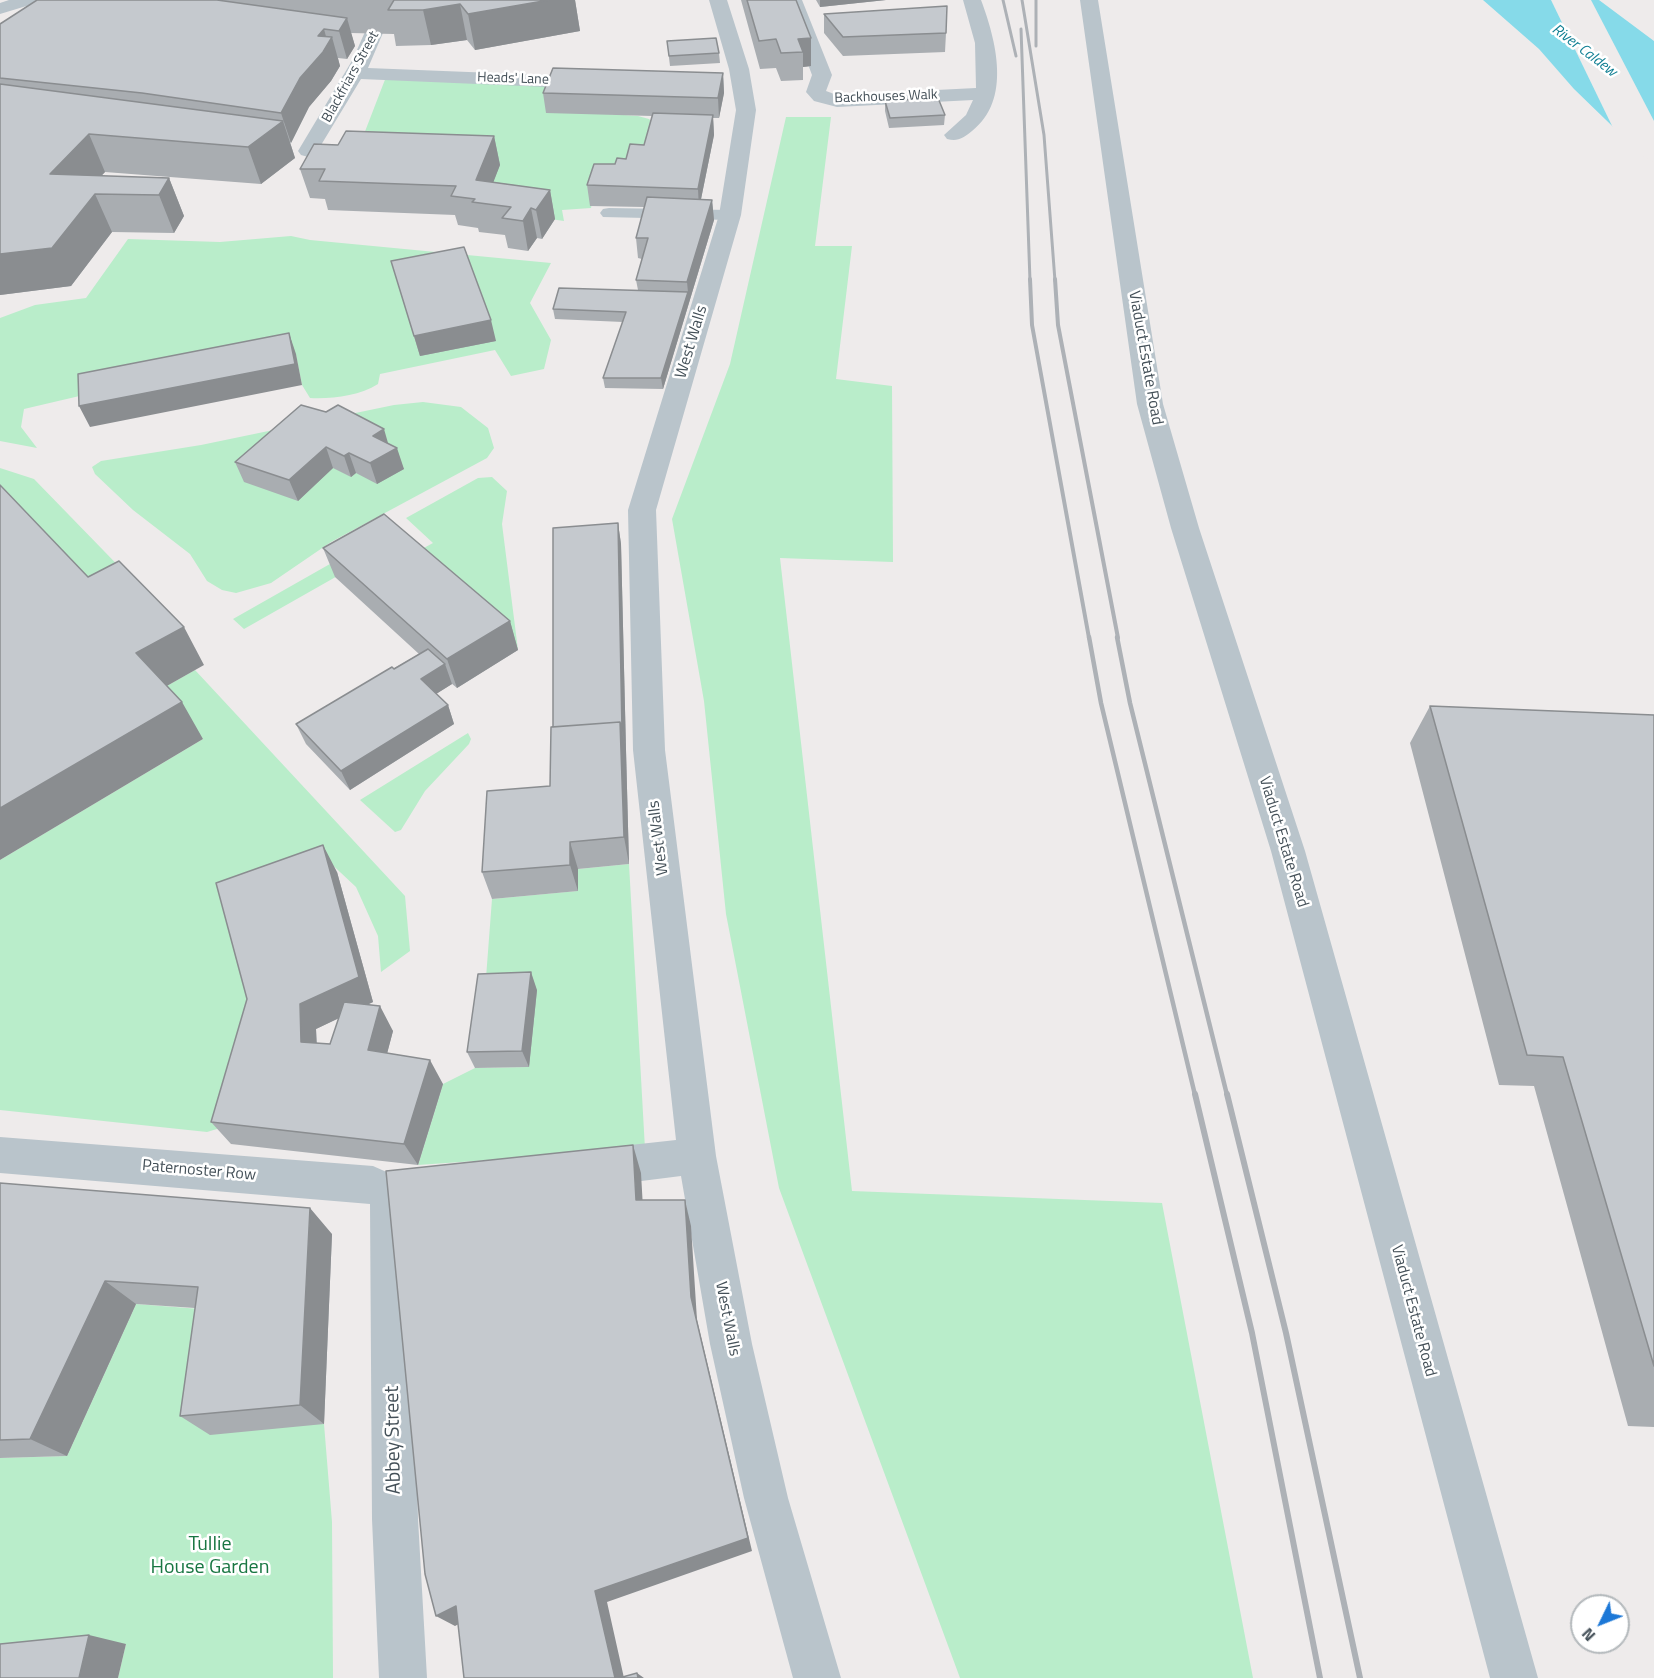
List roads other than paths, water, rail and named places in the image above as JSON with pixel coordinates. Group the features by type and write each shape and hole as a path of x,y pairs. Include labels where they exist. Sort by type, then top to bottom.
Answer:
{"street":[{"path":"0,9 27,0"},
{"path":"0,27 40,0"},
{"name":"Blackfriars Street","path":"302,150 356,73 371,45 388,0"},
{"name":"West Walls","path":"718,0 732,40 731,89 746,110 730,215 642,510 649,750 697,1156 731,1344 763,1487 817,1678"},
{"name":"Backhouses Walk","path":"793,0 822,75 816,92 821,97 837,100 985,93"},
{"path":"954,135 975,117 985,93 988,68 983,28 972,0"},
{"name":"Viaduct Estate Road","path":"1089,0 1150,404 1185,528 1288,851 1514,1678"},
{"name":"Heads' Lane","path":"356,73 616,84"},
{"name":"Paternoster Row","path":"0,1155 373,1185 399,1193"},
{"path":"559,1172 697,1156"},
{"name":"Abbey Street","path":"399,1193 395,1519 403,1678"}],"lane":[{"path":"348,42 371,45"},
{"path":"609,213 730,215"}],"water":[{"name":"River Caldew","path":"1483,0 1599,0 1654,41 1654,159 1637,150 1574,89 1539,49"}],"railway":[{"path":"1003,0 1016,56"},
{"path":"1022,0 1044,135 1055,281"},
{"path":"1036,0 1036,46"},
{"path":"1021,29 1030,281"},
{"path":"1030,279 1032,325 1089,638"},
{"path":"1055,279 1058,325 1118,638"},
{"path":"1089,637 1101,703 1195,1095"},
{"path":"1117,637 1130,703 1227,1095"},
{"path":"1195,1094 1252,1333 1320,1678"},
{"path":"1227,1094 1286,1333 1360,1678"}],"park label":[{"name":"Tullie House Garden","path":"210,1556"}]}
